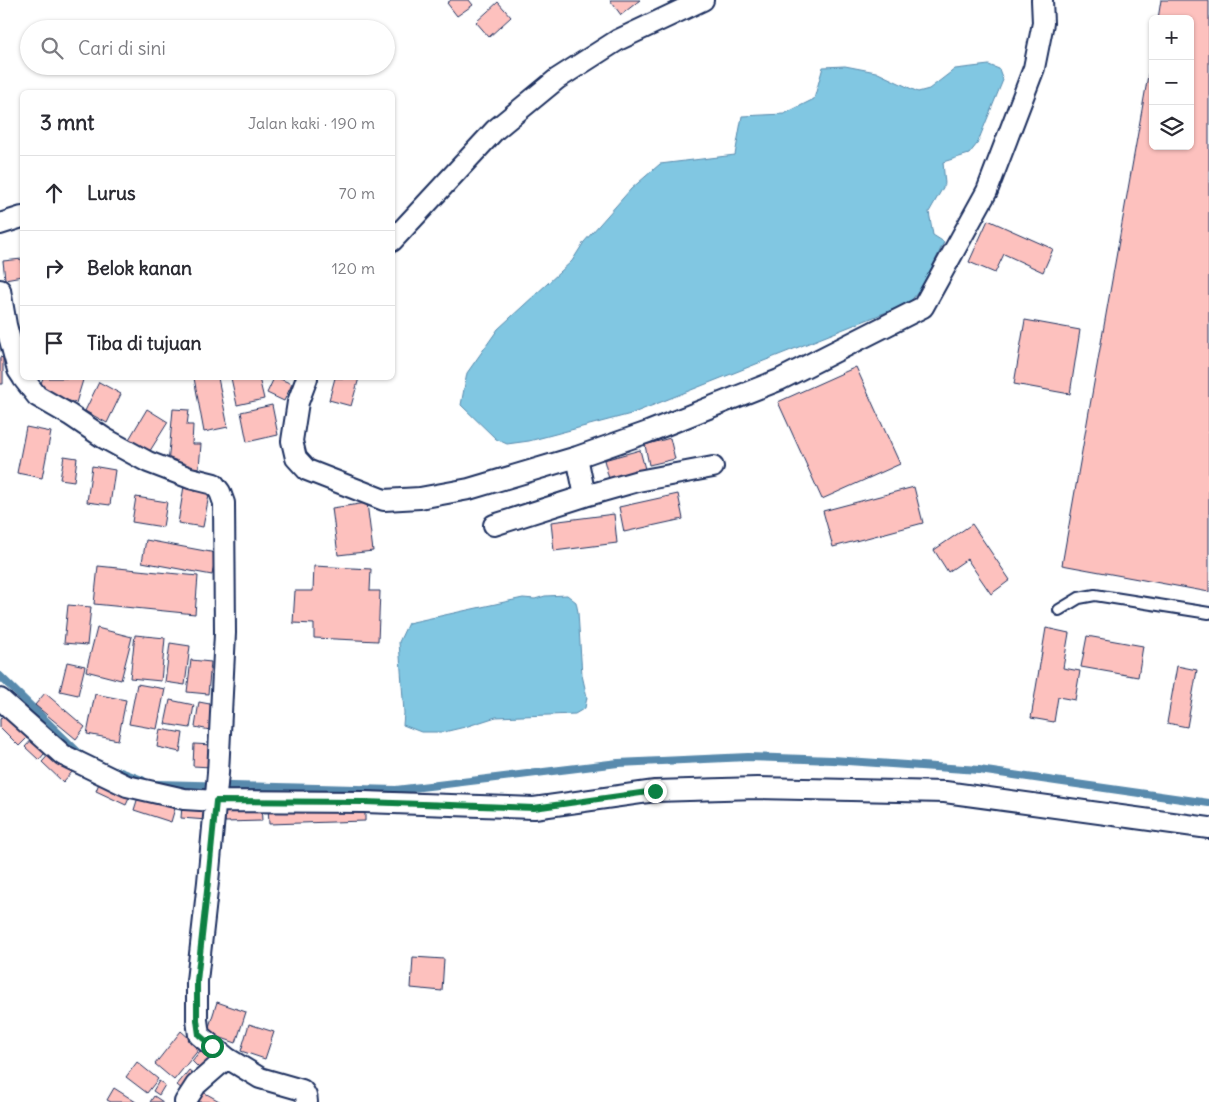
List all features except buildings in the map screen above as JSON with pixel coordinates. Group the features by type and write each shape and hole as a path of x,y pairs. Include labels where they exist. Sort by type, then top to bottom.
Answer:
{"street":[{"path":"395,238 495,130 557,79 618,40 703,0"},
{"path":"306,380 298,402 292,441 296,458 307,470 384,500 420,498 469,489 578,457 648,432 778,380 923,307 986,191 1034,68 1043,23 1042,0"},
{"path":"0,224 20,218"},
{"path":"0,290 6,325 20,373"},
{"path":"25,380 37,396 104,438 148,462 190,478 214,484 220,492 224,503 224,633 218,773 197,981 199,1035 227,1058 260,1078 302,1090 307,1096 308,1102"},
{"path":"578,457 585,496"},
{"path":"494,525 638,481 713,467"},
{"path":"0,699 63,755 127,786 184,799 216,798 534,808 655,791 757,788 945,792 1209,828"},
{"path":"185,1102 196,1086 227,1058"}],"lane":[{"path":"1059,610 1079,598 1095,595 1209,613"}],"water":[{"path":"989,65 999,69 1003,80 977,144 969,154 943,162 945,184 929,212 933,235 944,242 923,286 909,303 631,414 529,441 507,444 496,439 461,405 467,373 498,329 572,261 584,242 631,189 660,164 735,155 742,116 784,114 814,99 823,67 845,66 876,72 918,92 929,89 955,69"},
{"path":"567,595 576,602 578,612 582,675 587,697 585,708 575,714 496,717 444,732 421,732 403,725 404,713 399,642 408,623 523,598 535,599 545,596"}],"waterway":[{"path":"0,676 82,756"},
{"path":"156,784 396,790 618,763 748,757 833,760 979,770 1209,803"},
{"path":"118,771 142,780"}],"route":[{"path":"212,1046 199,1035 197,981 216,801 364,802 534,808 655,791"}]}
